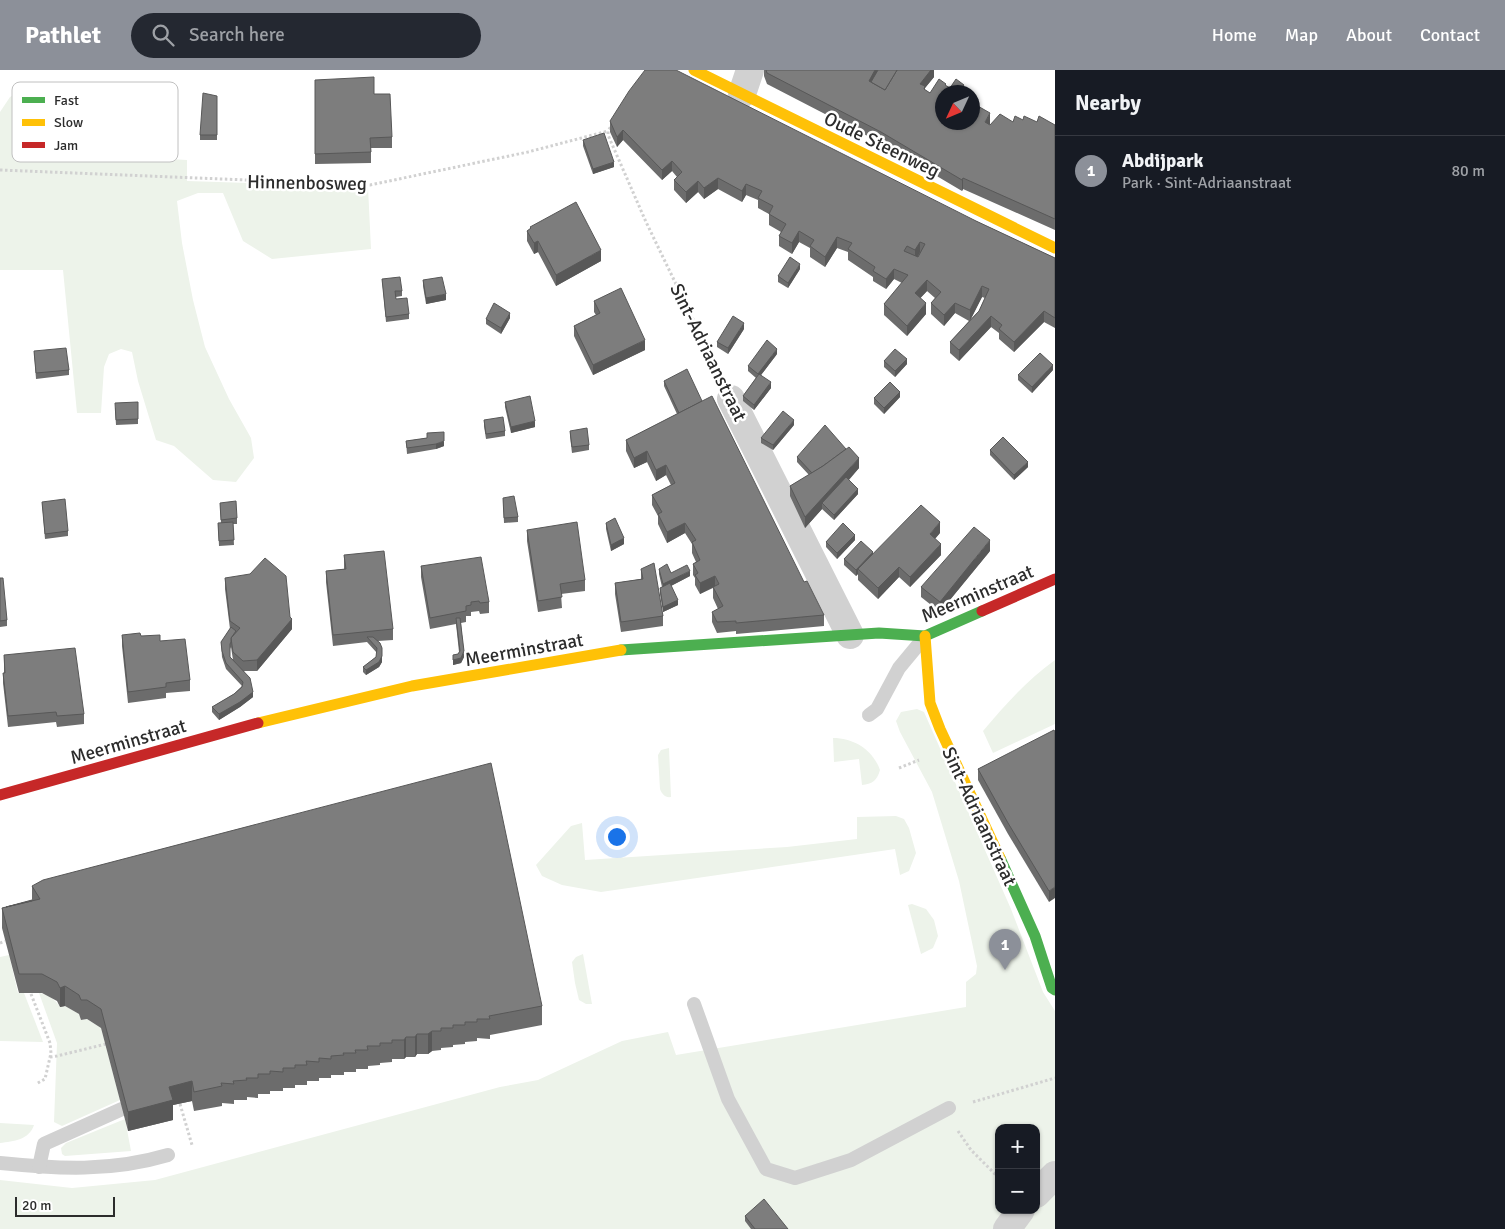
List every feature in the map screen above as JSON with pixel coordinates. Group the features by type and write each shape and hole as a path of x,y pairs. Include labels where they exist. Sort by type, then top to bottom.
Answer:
{"street":[{"name":"Oude Steenweg","path":"694,70 746,82 1055,248"},
{"name":"Sint-Adriaanstraat","path":"731,398 850,635"},
{"name":"Meerminstraat","path":"0,795 241,728 412,686 631,648 879,633 925,636 1055,579"},
{"name":"Sint-Adriaanstraat","path":"925,636 930,703 940,730 1035,936 1052,988 1055,990"},
{"path":"1040,1190 1055,1175"},
{"path":"1008,1229 1018,1214"}],"lane":[{"path":"869,715 877,708 899,668 925,636"},
{"path":"694,1004 728,1099 766,1170 795,1178 851,1160 949,1108"},
{"path":"39,1167 44,1144 122,1109"},
{"path":"0,1163 39,1167 104,1168 144,1162 168,1155"}],"path":[{"path":"608,130 617,116"},
{"name":"Hinnenbosweg","path":"0,170 370,185 528,152 608,130"},
{"name":"Sint-Adriaanstraat","path":"608,130 608,135 646,222 731,398"},
{"path":"0,943 5,941"},
{"path":"31,994 50,1043 50,1057 45,1079 36,1084"},
{"path":"50,1057 106,1044"},
{"path":"995,1174 966,1143 956,1128 949,1108 1055,1078"},
{"path":"180,1104 193,1148"}],"shaded area":[{"path":"12,96 12,162 178,162 178,159 187,160 187,181 368,187 371,249 272,259 243,241 223,193 198,193 177,201 182,243 193,300 205,347 229,399 251,438 254,458 236,482 213,480 174,446 156,440 138,381 132,352 121,349 109,354 104,367 101,413 77,413 63,270 0,270 0,112"},
{"path":"1055,660 1055,724 993,753 983,731 1026,684"},
{"path":"917,709 924,712 1011,909 1043,992 1055,1011 1055,1229 0,1229 0,1180 72,1188 155,1180 500,1087 538,1080 622,1041 668,1032 676,1055 966,1007 966,982 976,974 977,966 959,881 932,792 896,721 901,712"},
{"path":"833,738 848,740 868,751 880,770 876,779 869,784 862,785 859,759 834,762"},
{"path":"669,748 671,797 667,797 660,789 658,755 661,750"},
{"path":"896,816 904,819 909,828 916,853 909,871 900,875 895,849 601,892 562,885 542,876 536,865 571,826 582,823 585,860 787,847 857,839 857,817"},
{"path":"912,904 926,909 934,920 938,936 933,948 921,954 908,905"},
{"path":"583,954 592,1004 586,1004 579,1000 575,983 572,962 576,957"},
{"path":"9,955 18,993 24,993 43,1042 0,1041 0,957"},
{"path":"39,993 51,998 60,1007 65,1006 79,1014 81,1020 87,1019 101,1028 120,1100 62,1126 54,1122 57,1043"},
{"path":"125,1119 131,1151 65,1156 62,1154 61,1148 66,1143"},
{"path":"0,1123 34,1125 25,1137 0,1143"}],"building":[{"path":"645,70 676,70 976,221 1055,258 1055,318 1044,311 1014,342 999,329 1002,325 991,316 959,350 950,342 979,311 989,289 982,286 970,310 955,303 944,315 931,303 941,292 927,280 915,293 926,303 907,326 884,304 908,275 894,269 886,279 873,271 875,267 848,249 852,243 837,237 825,257 810,246 814,240 799,231 792,243 779,236 786,224 769,214 773,206 758,198 762,191 746,184 742,191 718,178 704,188 698,181 686,192 674,180 682,172 672,161 662,170 623,130 617,137 610,121","holes":["920,242 925,244 918,257 904,251 907,246 915,250"]},
{"path":"766,70 875,70 869,81 885,90 897,70 931,70 920,84 925,86 924,89 930,93 935,85 935,130 980,130 980,107 990,113 985,122 990,125 1000,114 1013,122 1015,116 1023,120 1024,116 1037,122 1039,116 1055,125 1055,219 963,178 962,180 881,132 767,73"},
{"path":"878,70 897,70 885,90 871,82"},
{"path":"374,77 374,94 390,94 392,137 370,138 371,152 315,154 315,80"},
{"path":"939,79 945,85 935,85"},
{"path":"956,79 964,85 952,85"},
{"path":"203,93 217,96 217,135 200,135"},
{"path":"604,133 614,162 593,169 583,140"},
{"path":"576,202 601,250 556,275 538,241 534,243 527,231 530,227"},
{"path":"790,257 800,264 788,283 778,276"},
{"path":"400,277 402,291 395,291 396,299 407,298 409,314 386,317 382,279"},
{"path":"442,277 446,294 426,298 423,280"},
{"path":"621,288 645,340 593,365 574,326 600,313 594,301"},
{"path":"494,303 510,313 501,328 486,319"},
{"path":"733,316 744,323 728,348 717,342"},
{"path":"767,340 777,349 758,374 748,366"},
{"path":"66,348 69,370 36,373 34,351"},
{"path":"895,349 907,359 895,371 884,361"},
{"path":"1040,353 1053,365 1032,387 1018,375"},
{"path":"687,369 702,401 679,413 664,381"},
{"path":"759,374 771,382 754,405 743,396"},
{"path":"890,382 900,392 884,408 874,398"},
{"path":"530,396 535,421 511,427 505,402"},
{"path":"712,396 804,582 807,581 824,615 736,623 736,621 717,622 712,612 723,606 713,587 719,584 715,576 700,583 695,575 698,573 693,564 700,560 692,542 696,540 685,523 667,532 658,514 662,512 652,495 675,483 666,465 656,470 647,451 634,458 626,440"},
{"path":"138,402 138,419 116,420 115,403"},
{"path":"783,411 794,420 773,445 761,438"},
{"path":"503,417 505,431 486,434 484,420"},
{"path":"825,425 846,449 812,473 797,457"},
{"path":"587,428 589,445 572,447 570,431"},
{"path":"444,432 444,441 407,448 406,441 427,438 427,433"},
{"path":"1003,437 1028,462 1014,475 990,450"},
{"path":"849,447 859,458 805,517 790,486 823,466"},
{"path":"846,477 858,489 834,515 822,503"},
{"path":"514,496 518,517 504,518 503,498"},
{"path":"65,499 68,531 45,534 42,502"},
{"path":"236,501 237,518 221,520 220,503"},
{"path":"921,505 940,522 930,534 941,544 910,577 899,567 878,588 858,569"},
{"path":"615,518 624,538 611,545 606,523"},
{"path":"233,522 234,540 219,541 218,523"},
{"path":"577,522 585,580 560,584 562,597 538,601 527,530"},
{"path":"843,523 855,535 837,553 826,542"},
{"path":"974,527 990,540 940,602 921,587"},
{"path":"861,541 873,552 856,570 844,559"},
{"path":"384,551 393,629 333,635 326,571 346,569 344,555"},
{"path":"481,557 489,602 471,602 471,605 466,606 466,611 430,618 421,566"},
{"path":"265,558 286,576 290,617 292,619 257,660 243,661 233,652 231,638 240,628 230,621 225,578 250,574"},
{"path":"654,563 663,616 621,622 615,583 643,579 641,569"},
{"path":"667,564 671,573 687,565 690,571 663,584 659,569"},
{"path":"0,578 3,578 7,620 0,621"},
{"path":"670,583 678,600 663,607 660,588"},
{"path":"456,618 460,618 464,651 461,658 453,660 453,655 458,654 460,651"},
{"path":"231,627 236,631 231,638 230,657 250,678 253,692 219,714 212,707 234,694 242,687 243,682 226,663 222,651 221,642"},
{"path":"140,633 141,636 160,635 160,641 185,639 190,680 166,683 166,687 128,692 122,635"},
{"path":"367,637 373,637 380,643 382,656 379,662 366,670 363,667 376,657 377,648"},
{"path":"75,648 84,714 57,716 56,712 8,716 3,673 5,673 4,655"},
{"path":"1054,730 1055,887 1049,891 978,769"},
{"path":"491,763 542,1006 489,1016 490,1019 477,1019 477,1022 465,1022 465,1025 453,1025 453,1028 441,1028 441,1031 417,1034 415,1037 406,1037 404,1040 392,1040 392,1043 380,1043 380,1046 367,1046 368,1050 355,1050 356,1053 343,1053 344,1055 331,1056 331,1059 319,1058 319,1062 306,1061 307,1065 283,1068 283,1072 270,1071 270,1074 258,1074 258,1078 233,1081 234,1084 221,1083 222,1086 194,1092 192,1081 169,1087 173,1100 128,1112 101,1009 87,1000 81,1000 79,995 65,986 60,988 57,982 42,974 19,974 2,908 40,899 32,886 43,880"},
{"path":"764,1199 788,1229 755,1229 745,1216"}],"traffic: fast":[{"path":"621,650 879,633 925,636 982,611"},
{"path":"1000,858 1035,936 1052,988 1055,990"}],"traffic: slow":[{"path":"694,70 1055,248"},
{"path":"925,636 930,703 940,729 1000,858"},
{"path":"258,723 412,686 621,650"}],"traffic: jam":[{"path":"982,611 1055,579"},
{"path":"0,795 258,723"}],"place":[{"name":"Abdijpark","path":"1005,970"}]}
